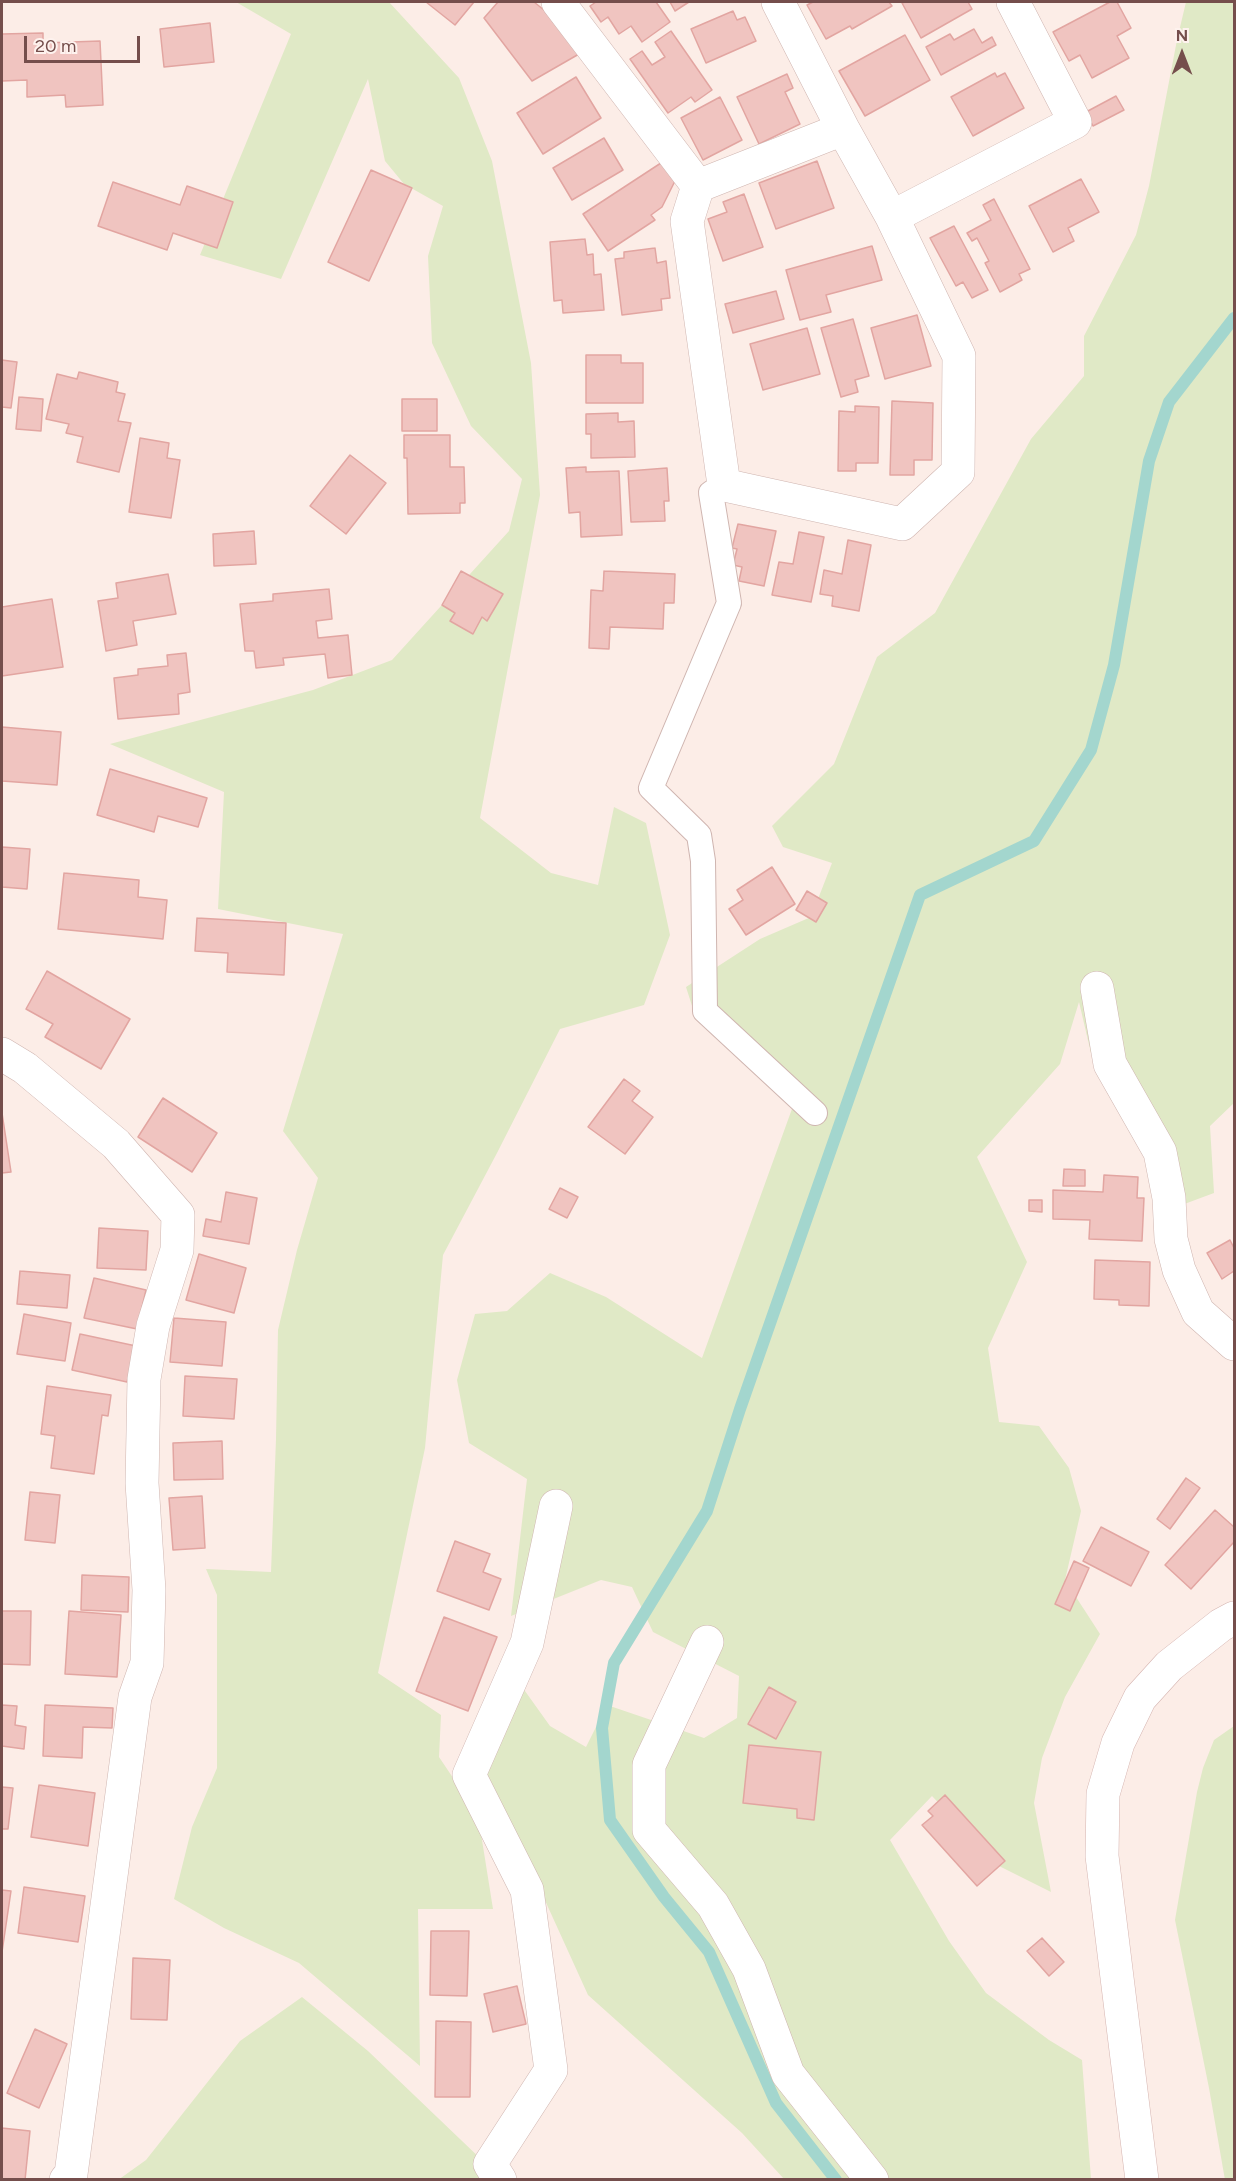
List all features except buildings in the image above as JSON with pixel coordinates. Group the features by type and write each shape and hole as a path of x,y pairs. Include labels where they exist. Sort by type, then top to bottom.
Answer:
{"street":[{"path":"558,2 698,186"},
{"path":"698,186 687,221 724,485 902,524 958,472 959,356 892,217 843,129 778,2"},
{"path":"892,217 1075,122 1013,2"},
{"path":"698,186 843,129"},
{"path":"1097,988 1110,1064 1160,1152 1169,1198 1171,1239 1179,1270 1198,1312 1234,1344"},
{"path":"2,1054 25,1068 116,1144 178,1215 177,1250 153,1326 144,1379 141,1483 149,1590 147,1663 135,1697 71,2174 66,2180"},
{"path":"500,2180 490,2164 551,2070 527,1890 469,1775 527,1643 556,1506"},
{"path":"1142,2180 1102,1856 1103,1794 1118,1743 1140,1698 1169,1666 1221,1625 1234,1618"},
{"path":"707,1642 649,1765 649,1830 713,1905 749,1969 788,2074 872,2180"}],"lane":[{"path":"724,485 711,493 729,603 651,788 699,835 703,861 705,1011 815,1113"}],"green space":[{"path":"236,2 389,2 459,78 492,161 531,363 540,495 480,818 551,873 598,885 614,807 646,823 670,935 644,1005 560,1029 443,1255 425,1448 378,1673 441,1715 439,1757 478,1815 493,1909 418,1909 420,2066 299,1963 224,1928 174,1899 192,1827 217,1768 217,1595 206,1569 271,1572 278,1330 297,1250 318,1178 283,1131 343,934 218,909 224,792 110,744 313,690 392,660 509,531 522,479 471,426 432,343 428,256 443,206 404,184 385,161 368,79 281,279 200,255 291,34"},
{"path":"1186,2 1234,2 1234,1103 1210,1126 1214,1193 1179,1206 1161,1140 1091,1053 1079,1002 1060,1064 977,1157 1027,1262 988,1348 999,1422 1039,1426 1069,1468 1081,1511 1065,1580 1100,1634 1065,1697 1042,1758 1034,1803 1051,1892 999,1866 932,1796 890,1840 949,1941 986,1993 1049,2040 1082,2060 1091,2179 784,2179 742,2133 588,1995 523,1852 480,1773 515,1677 550,1726 586,1747 607,1705 704,1738 737,1718 739,1676 653,1632 632,1587 601,1580 511,1616 527,1479 469,1443 457,1380 475,1314 507,1311 550,1273 606,1297 702,1358 797,1095 693,1009 686,987 760,939 811,917 832,863 783,847 772,826 834,764 877,657 935,613 1031,439 1084,376 1084,336 1136,235 1149,186"},
{"path":"1234,1726 1234,2179 1225,2180 1175,1920 1203,1768 1214,1740"},
{"path":"302,1997 368,2051 484,2162 488,2180 118,2180 146,2160 240,2041"}],"waterway":[{"path":"836,2180 776,2103 709,1952 664,1897 610,1820 602,1728 614,1663 707,1511 740,1409 920,895 1034,841 1091,750 1114,665 1149,461 1169,402 1234,318"}]}
